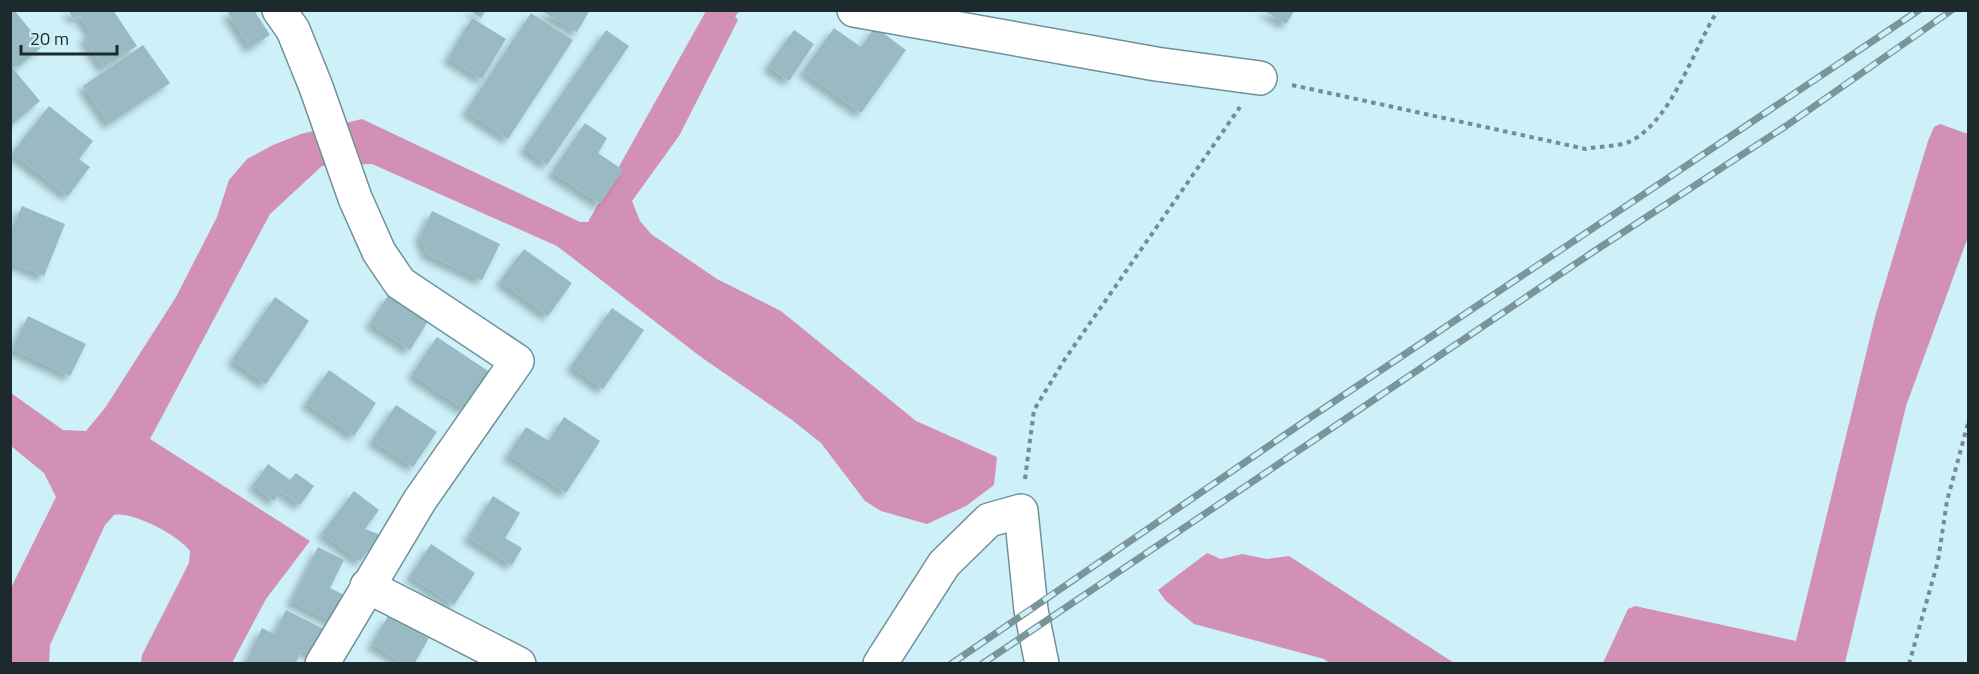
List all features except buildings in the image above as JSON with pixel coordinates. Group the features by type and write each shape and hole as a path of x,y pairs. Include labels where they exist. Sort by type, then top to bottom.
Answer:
{"street":[{"path":"279,10 292,30 316,87 355,198 379,252 400,283 517,361 420,500 322,663"},
{"path":"854,10 899,16 1156,64 1260,78"},
{"path":"880,663 944,564 989,520 1021,511 1031,610 1042,663"},
{"path":"367,586 519,663"}],"path":[{"path":"1021,511 1034,410 1065,359 1260,78 1586,148 1596,147 1629,142 1647,131 1666,108 1703,34 1718,10"},
{"path":"1910,663 1938,561 1947,501 1968,423"}],"shaded area":[{"path":"706,11 740,11 735,16 738,20 679,136 632,201 640,221 651,234 717,279 781,311 916,421 997,457 994,485 966,506 927,524 881,511 865,501 821,443 792,420 701,357 557,246 372,164 322,166 270,214 150,439 310,541 266,599 232,663 141,663 142,655 189,563 190,551 176,538 155,526 132,517 114,515 105,525 50,645 49,663 11,663 10,590 56,497 44,473 11,446 11,393 63,430 86,431 105,408 176,297 217,217 229,180 247,159 301,134 362,119 580,222 588,222"},
{"path":"1940,124 1968,134 1968,237 1906,406 1845,663 1603,663 1628,609 1635,606 1796,641 1875,317 1928,141 1934,127"},
{"path":"1207,553 1221,559 1242,554 1267,559 1289,556 1454,663 1329,663 1324,659 1194,624 1166,601 1158,590"}],"railway":[{"path":"951,664 1305,421 1919,10"},
{"path":"982,664 1596,250 1786,126 1952,10"}]}
